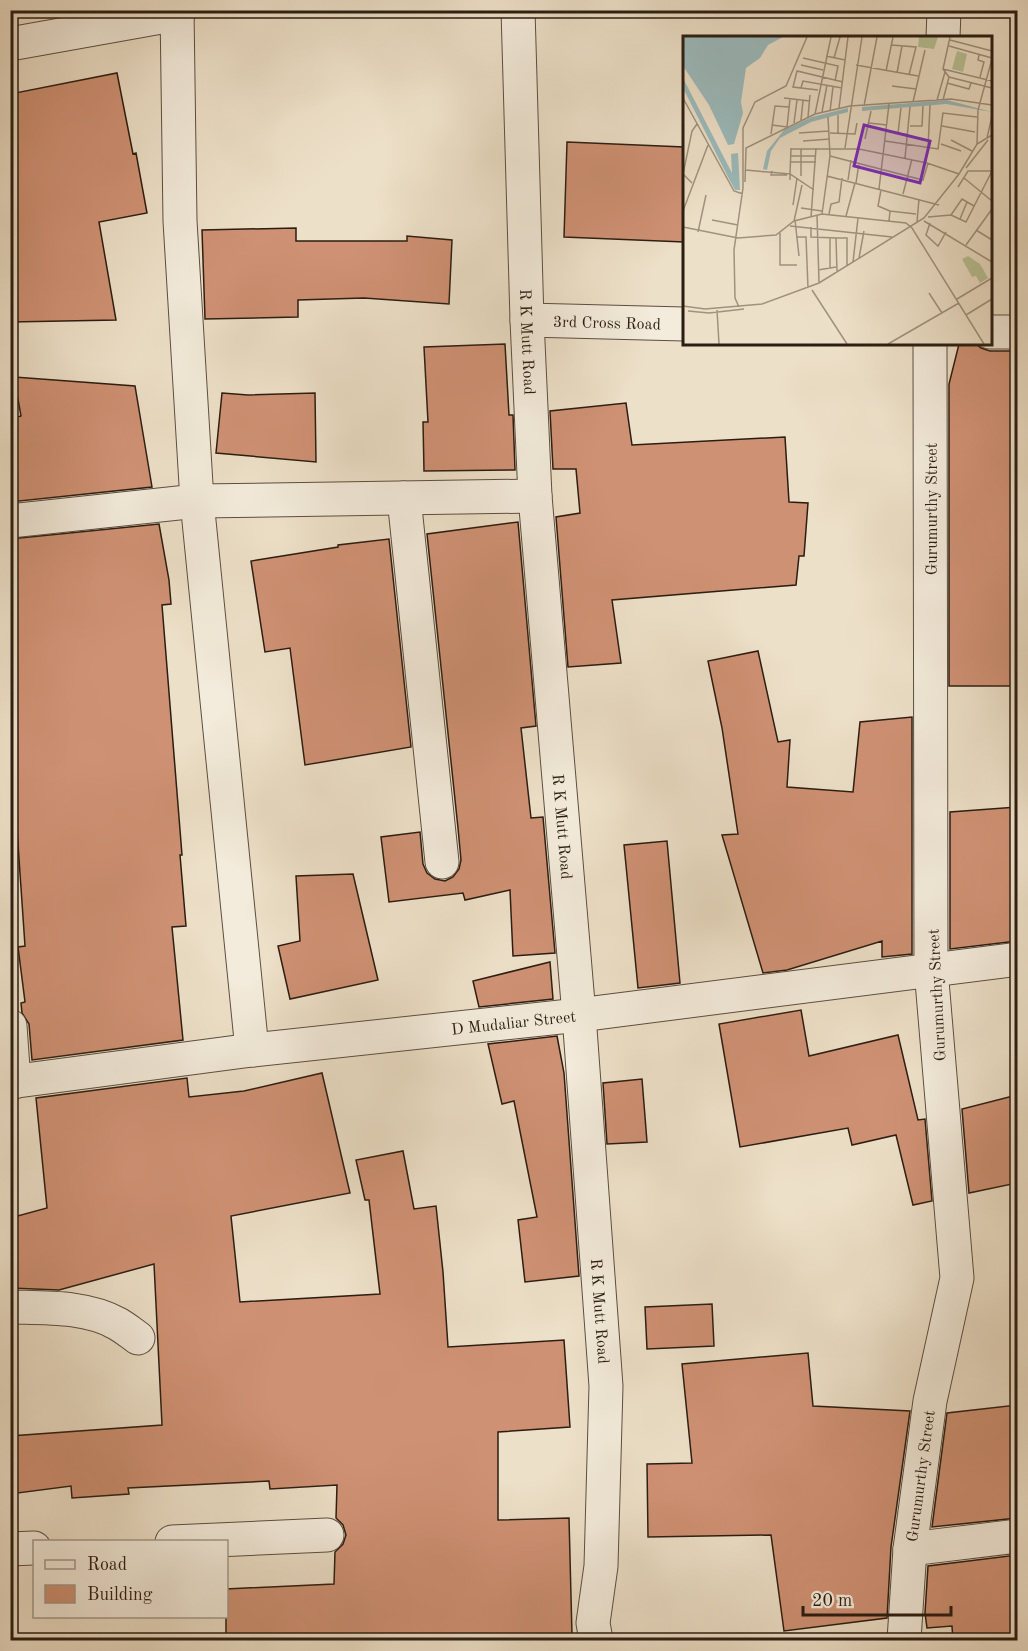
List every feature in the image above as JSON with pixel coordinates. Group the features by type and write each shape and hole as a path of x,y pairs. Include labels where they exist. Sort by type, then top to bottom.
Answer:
{"street":[{"name":"R K Mutt Road","path":"518,10 527,320 535,496 579,1015 606,1386 601,1566 593,1623 596,1641"},
{"path":"943,36 944,10"},
{"path":"10,44 177,13 180,221 197,501 252,1050"},
{"name":"3rd Cross Road","path":"527,320 683,324"},
{"path":"992,332 1017,332"},
{"name":"Gurumurthy Street","path":"904,1641 910,1549 930,1401 957,1278 931,969 930,345"},
{"path":"10,521 197,501 535,496"},
{"path":"404,498 442,862"},
{"name":"D Mudaliar Street","path":"12,1082 252,1050 579,1015 1017,959"},
{"path":"10,1026 12,1082"},
{"path":"10,1307 48,1308 91,1314 116,1323 138,1338"},
{"path":"216,1540 327,1535"},
{"path":"910,1549 1017,1536"},
{"path":"10,1549 33,1548"}],"building":[{"path":"117,73 133,154 136,153 147,213 99,222 116,320 10,322 10,94"},
{"path":"567,142 683,147 683,242 564,237"},
{"path":"296,228 296,241 407,241 407,236 452,240 449,304 364,298 298,300 298,317 205,319 202,230"},
{"path":"505,344 509,415 513,415 515,470 424,471 423,422 428,422 424,347"},
{"path":"959,345 977,345 990,351 1017,351 1015,625 1017,625 1017,686 949,686 949,384"},
{"path":"14,377 135,386 152,487 10,502 10,419 21,416"},
{"path":"222,393 248,395 315,393 316,462 216,453"},
{"path":"626,403 632,445 785,437 789,502 808,503 804,556 799,556 796,585 612,600 621,663 568,667 556,517 580,513 576,469 553,469 550,411"},
{"path":"518,522 536,726 521,728 531,818 543,817 555,953 513,956 510,890 465,900 463,893 389,902 381,837 420,832 423,864 427,873 435,879 445,881 453,877 459,869 461,860 458,828 427,534"},
{"path":"159,524 171,604 162,605 186,926 172,927 183,1040 32,1060 29,1024 22,1013 21,1003 25,1002 18,947 25,946 10,728 10,539"},
{"path":"389,539 411,747 305,765 290,648 265,652 251,561 338,547 338,545"},
{"path":"758,651 778,742 790,740 787,787 853,792 860,722 912,717 912,954 882,957 882,941 787,970 763,973 722,835 738,834 722,728 708,661"},
{"path":"1017,807 1017,941 950,949 950,812"},
{"path":"667,841 680,983 638,988 624,845"},
{"path":"353,874 378,980 290,999 278,946 300,941 296,876"},
{"path":"550,962 553,999 479,1007 473,981"},
{"path":"801,1010 809,1056 898,1035 918,1120 925,1119 932,1201 913,1205 896,1135 852,1145 848,1128 740,1147 719,1024"},
{"path":"557,1036 564,1073 579,1276 525,1282 518,1220 537,1217 514,1101 502,1104 488,1044"},
{"path":"322,1073 350,1193 231,1216 240,1302 380,1294 369,1200 365,1200 356,1160 403,1151 414,1209 436,1206 448,1347 564,1340 570,1427 498,1432 498,1520 569,1518 572,1635 397,1641 226,1641 228,1589 334,1584 335,1552 343,1544 346,1535 343,1525 336,1518 337,1485 270,1489 269,1481 128,1488 129,1494 72,1498 71,1486 10,1494 10,1436 162,1425 154,1264 59,1290 10,1288 10,1218 47,1208 36,1098 187,1078 189,1097 244,1091"},
{"path":"642,1079 647,1142 607,1144 603,1083"},
{"path":"1017,1095 1017,1183 969,1193 962,1109"},
{"path":"712,1304 714,1346 647,1349 645,1307"},
{"path":"808,1353 813,1406 910,1411 891,1547 887,1618 784,1631 771,1535 648,1537 647,1464 692,1463 682,1364"},
{"path":"1017,1405 1017,1518 932,1527 947,1413"},
{"path":"1017,1555 1017,1641 953,1641 952,1626 927,1628 925,1613 928,1566"}]}
